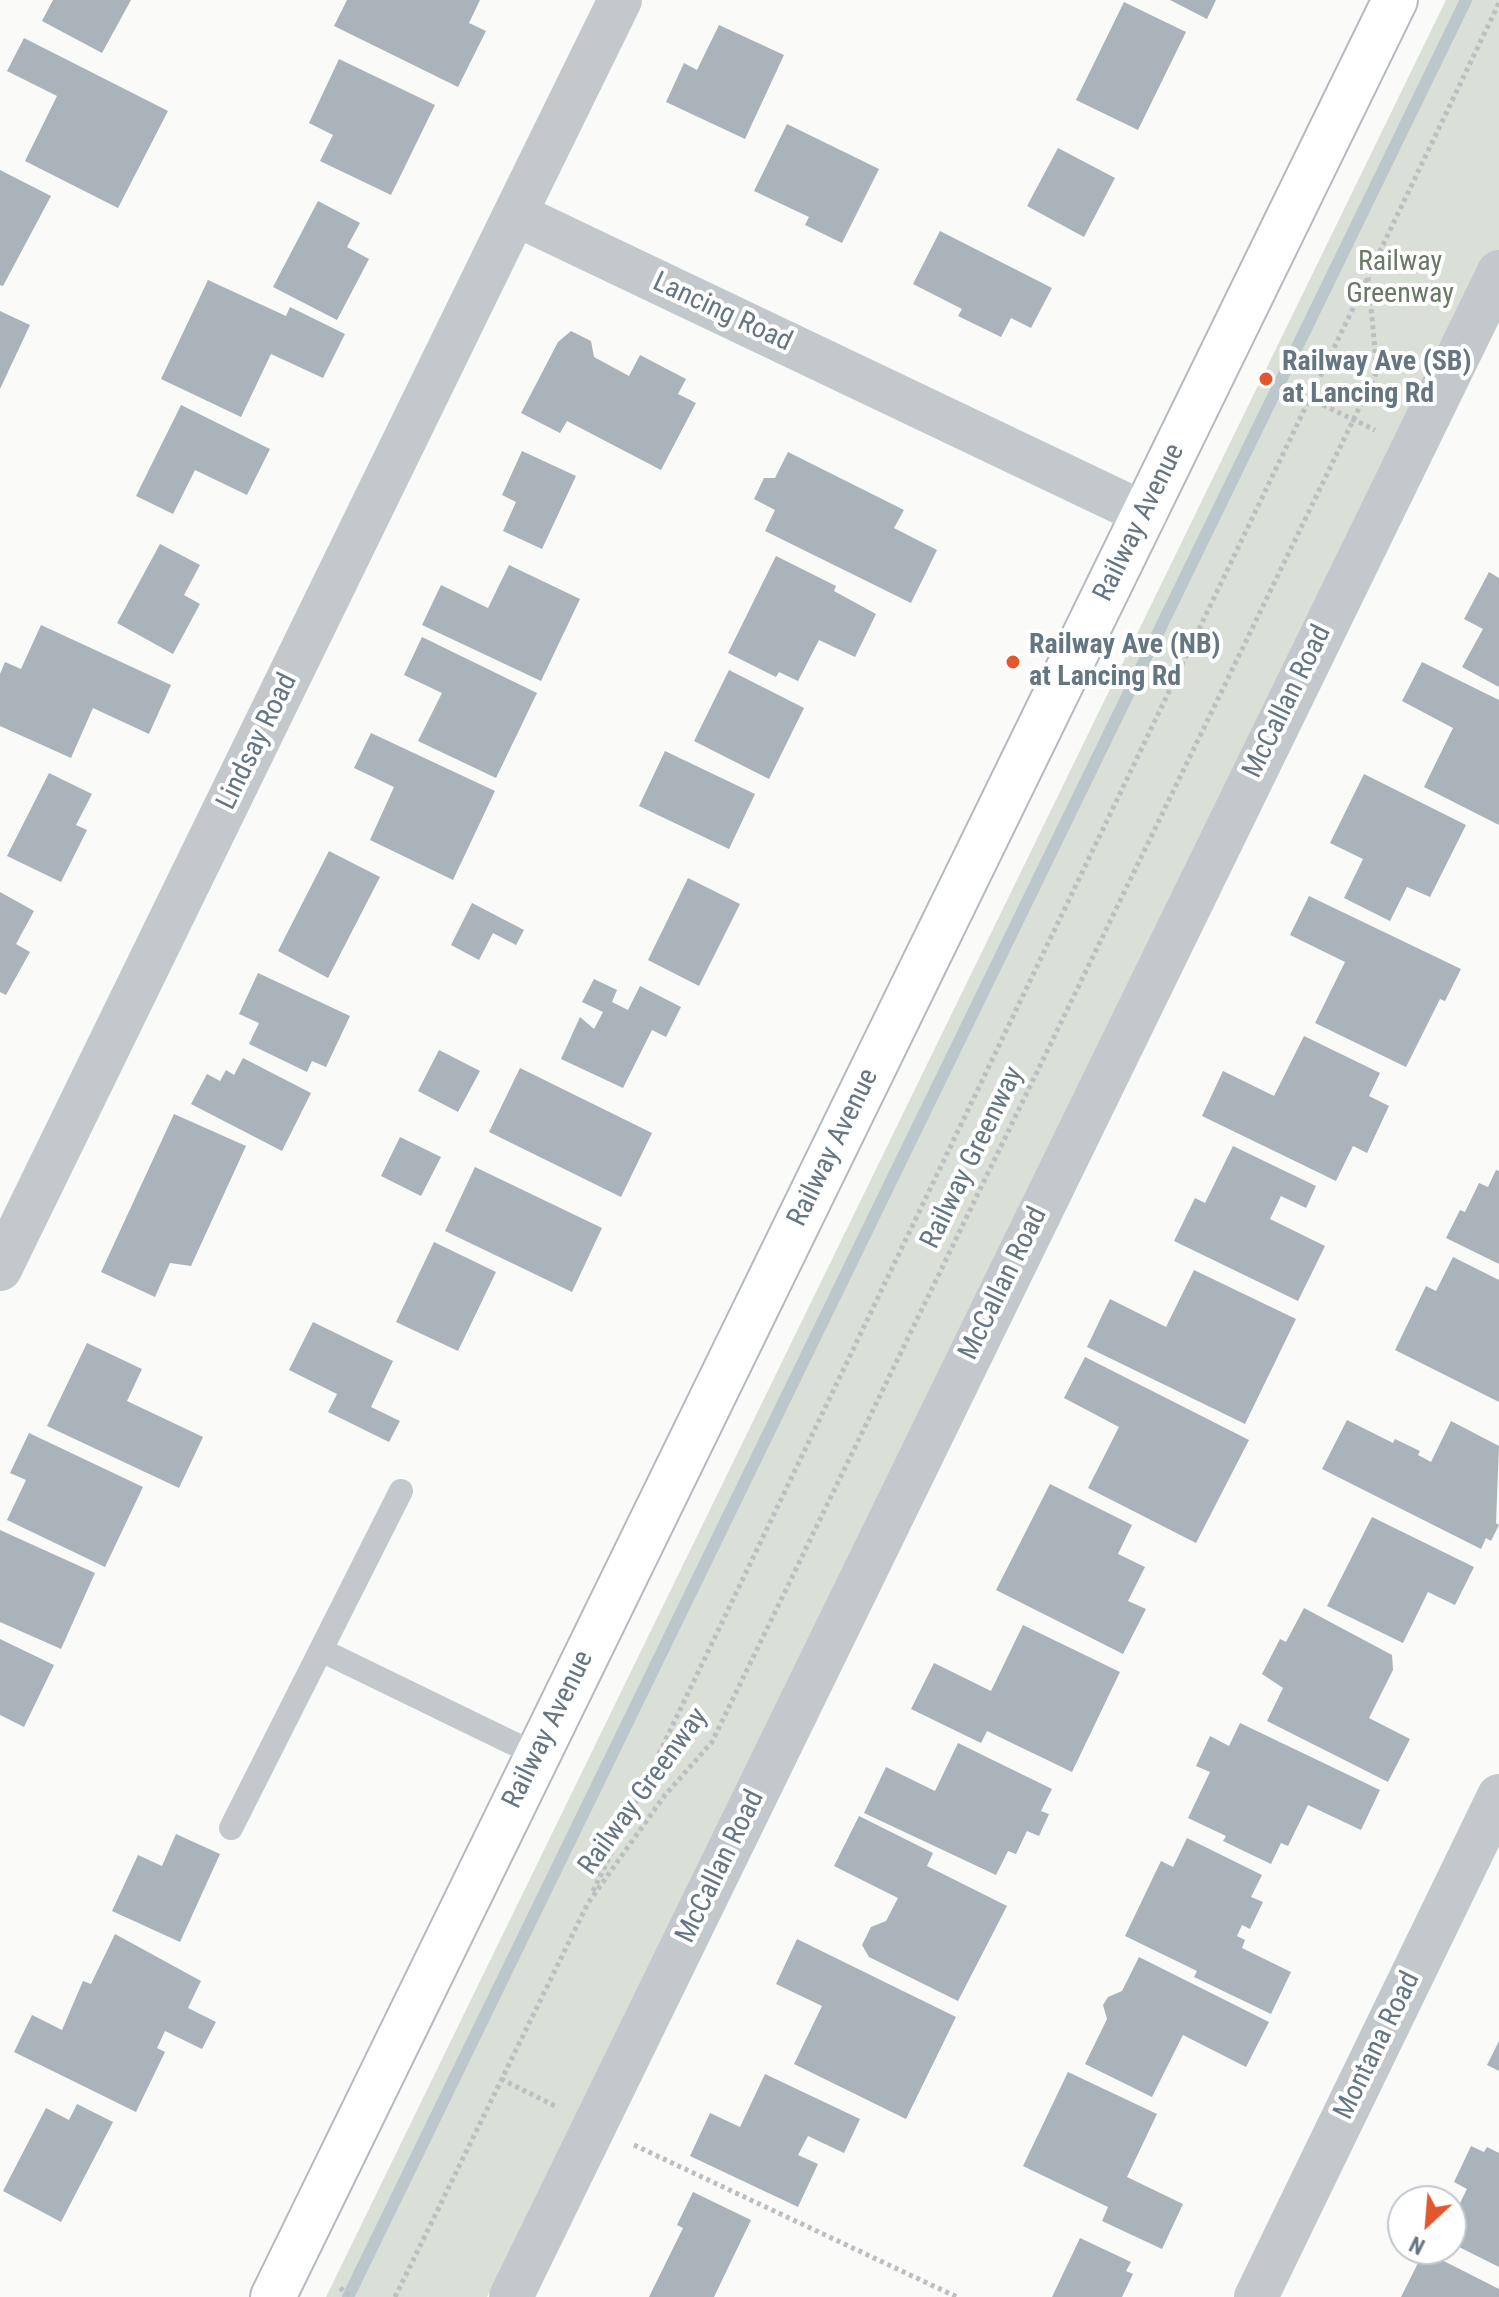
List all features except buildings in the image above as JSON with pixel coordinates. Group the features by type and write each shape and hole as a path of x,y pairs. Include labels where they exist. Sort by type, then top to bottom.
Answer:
{"main road":[{"name":"Railway Avenue","path":"273,2297 1395,0"}],"street":[{"path":"515,214 620,0"},
{"name":"Lancing Road","path":"515,214 1145,514"},
{"name":"Lindsay Road","path":"0,1269 515,214"},
{"name":"McCallan Road","path":"511,2297 1499,272"},
{"name":"Montana Road","path":"1256,2297 1499,1796"}],"lane":[{"path":"231,1828 401,1491"},
{"path":"321,1650 537,1755"}],"path":[{"path":"588,1903 1306,398 1499,3"},
{"name":"Railway Greenway","path":"395,2297 588,1903 665,1795 712,1742 1377,371 1368,276"},
{"path":"1220,355 1412,448"},
{"path":"501,2079 957,2297"},
{"path":"340,2288 352,2297"}],"green space":[{"name":"Railway Greenway","path":"1446,0 1499,0 1499,264 487,2297 326,2297"}],"waterway":[{"path":"348,2297 1466,0"}],"place":[{"name":"Railway Ave (SB) at Lancing Rd","path":"1266,379"},
{"name":"Railway Ave (NB) at Lancing Rd","path":"1013,662"}]}
